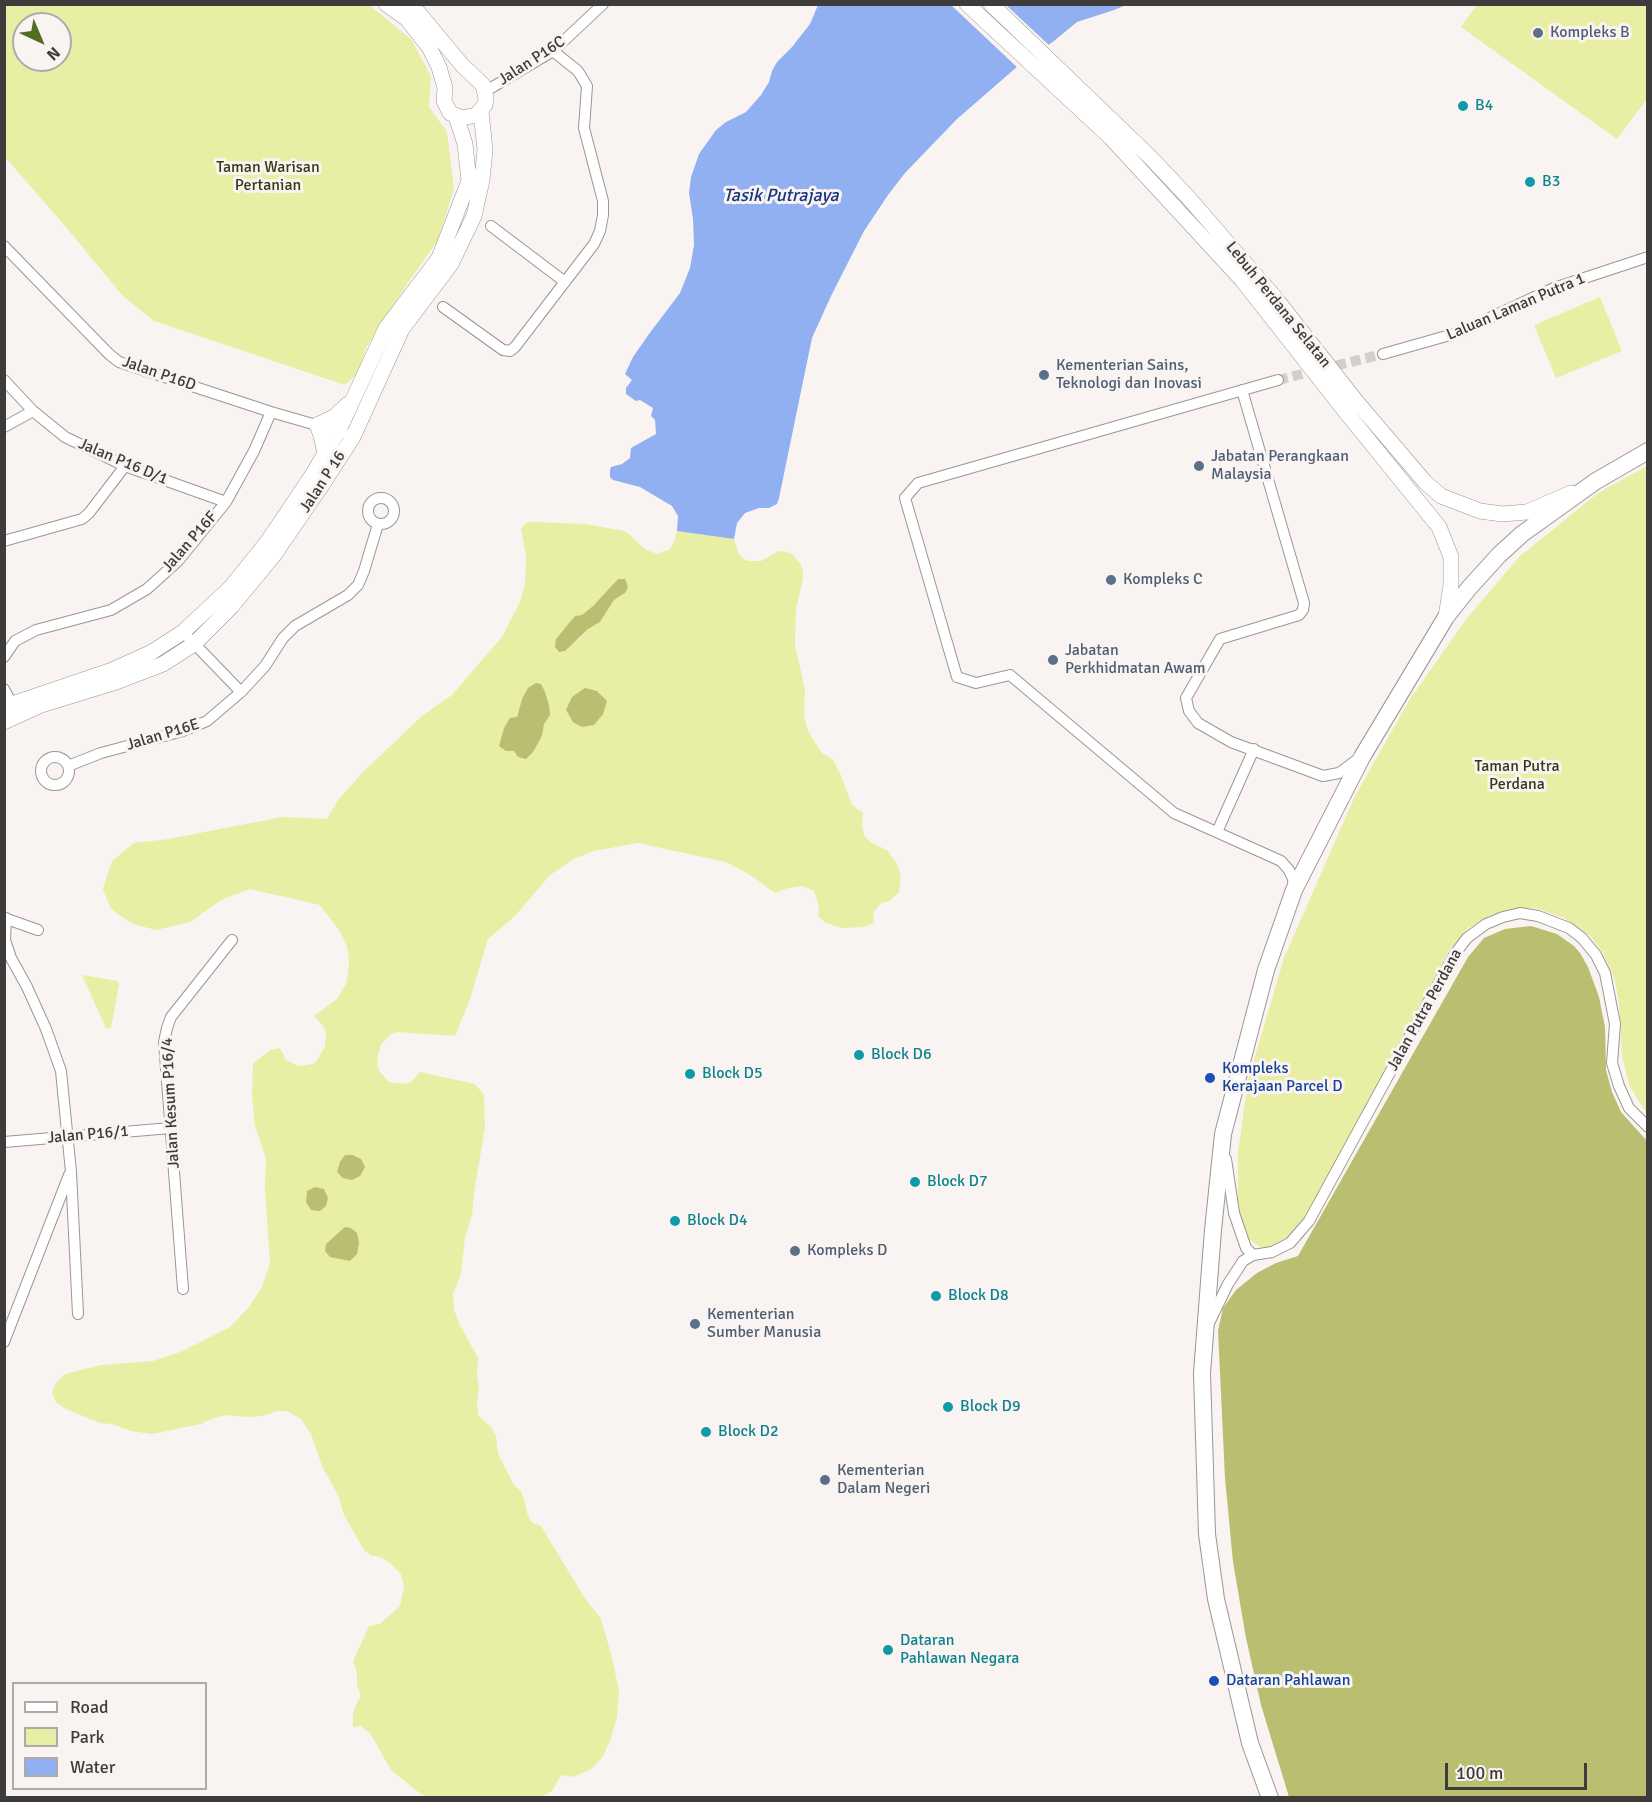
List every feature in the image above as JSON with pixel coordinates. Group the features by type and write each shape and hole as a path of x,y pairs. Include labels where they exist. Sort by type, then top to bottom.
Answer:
{"main road":[{"path":"1270,1797 1250,1743 1216,1599 1207,1534 1202,1372 1223,1134 1266,970 1294,890 1362,757 1446,616 1499,555 1522,534 1596,481 1647,451"}],"street":[{"name":"Jalan P 16","path":"8,706 112,670 152,652 183,632 231,587 268,541 325,454 346,433 355,398 386,328 440,258 469,181 465,144 456,116 450,113 444,101 445,88 439,67 429,47 407,19 386,4"},
{"path":"408,4 418,12 486,91"},
{"name":"Jalan P16C","path":"486,91 553,51 603,4"},
{"name":"Lebuh Perdana Selatan","path":"967,4 1187,196 1277,300 1356,401 1425,482 1441,496 1480,511 1527,512 1596,481"},
{"name":"Lebuh Perdana Selatan","path":"991,4 1091,110 1139,168 1242,280 1438,527 1449,548 1450,557 1451,585 1446,616"},
{"path":"443,307 503,350 510,351 594,244 600,231 603,201 584,128 587,87 578,71 553,51"},
{"path":"445,88 454,78 474,77"},
{"name":"Jalan P 16","path":"4,722 41,705 116,682 163,664 194,644 232,606 274,555 346,433 402,329 451,264 474,216 482,180 485,150 481,111 485,105 486,91"},
{"path":"456,116 469,118 481,111"},
{"path":"491,226 565,282"},
{"name":"Jalan P16D","path":"4,246 108,354 119,362 271,412 346,433"},
{"name":"Laluan Laman Putra 1","path":"1383,354 1418,346 1457,333 1554,288 1647,257"},
{"name":"Jalan P16 D/1","path":"4,380 33,411 65,437 125,466 226,501"},
{"path":"1278,380 918,483 905,498 957,676 976,683 1010,675 1174,813 1281,861 1289,870 1294,890"},
{"path":"1242,390 1304,603 1303,610 1299,615 1220,639 1186,698 1189,711 1198,723 1231,742 1323,776 1339,773 1362,757"},
{"path":"325,454 317,425 334,417 355,398"},
{"path":"4,427 33,411"},
{"name":"Jalan P16F","path":"4,657 15,642 36,630 111,610 147,589 178,561 226,501 254,451 271,412"},
{"path":"4,541 82,519 125,466"},
{"name":"Jalan P16E","path":"68,766 101,753 183,731 207,721 241,692 265,666 283,638 295,626 348,595 358,585 378,524"},
{"path":"183,632 241,692"},
{"path":"4,690 8,706"},
{"path":"1217,832 1254,749"},
{"name":"Jalan Putra Perdana","path":"1253,1255 1282,1248 1290,1243 1309,1221 1454,956 1467,938 1486,924 1503,917 1520,914 1554,921 1569,928 1582,938 1596,955 1605,973 1615,1024 1612,1063 1629,1108 1647,1127"},
{"path":"38,930 5,918 5,940 11,958 46,1029 61,1071 71,1172 78,1314"},
{"name":"Jalan Kesum P16/4","path":"183,1288 164,1042 171,1017 232,940"},
{"name":"Jalan P16/1","path":"4,1142 171,1128"},
{"path":"1206,1332 1221,1296 1235,1271 1253,1255 1246,1248 1234,1214 1223,1134"},
{"path":"4,1342 71,1172"}],"green space":[{"name":"Taman Warisan Pertanian","path":"4,5 369,5 411,39 431,76 429,107 447,132 454,189 438,240 366,348 360,371 345,385 154,321 123,296 5,157"},
{"path":"1477,5 1647,5 1647,99 1617,139 1461,27"},
{"path":"1600,297 1622,351 1556,378 1534,325"},
{"name":"Taman Putra Perdana","path":"1647,466 1647,1114 1629,1085 1622,1056 1615,980 1603,953 1590,936 1564,918 1536,908 1521,908 1490,915 1467,929 1449,950 1319,1200 1285,1244 1260,1247 1249,1239 1238,1211 1238,1153 1248,1080 1284,958 1355,796 1410,699 1468,617 1519,557 1598,493"},
{"path":"526,523 585,524 624,531 646,550 658,554 670,549 677,531 734,539 739,555 747,561 761,561 779,551 793,555 803,571 796,609 795,645 805,690 804,716 808,731 821,752 833,760 852,805 863,813 864,835 870,842 887,850 897,864 901,876 899,892 891,900 880,904 873,913 874,923 864,927 842,928 826,923 818,916 819,906 814,891 803,886 775,893 752,876 726,862 638,843 594,851 574,859 550,875 514,917 488,939 470,999 455,1036 397,1032 391,1034 381,1044 377,1066 389,1082 403,1084 411,1082 420,1072 475,1084 484,1095 485,1127 472,1215 465,1237 461,1274 453,1294 454,1310 478,1358 478,1415 491,1427 496,1436 498,1454 514,1485 521,1491 532,1523 541,1526 584,1597 601,1619 619,1692 617,1717 602,1758 591,1769 573,1777 561,1775 552,1791 541,1797 427,1798 391,1770 370,1733 361,1726 353,1727 355,1706 361,1696 353,1661 369,1626 380,1624 400,1606 404,1587 401,1574 390,1563 365,1551 344,1515 338,1495 323,1468 311,1434 301,1419 287,1411 249,1417 227,1415 201,1424 152,1434 100,1423 66,1409 56,1402 52,1393 56,1383 65,1374 101,1365 153,1361 183,1351 230,1327 249,1307 262,1287 270,1264 265,1188 266,1158 255,1126 252,1096 253,1064 270,1050 280,1048 286,1060 298,1066 313,1064 325,1046 326,1033 314,1016 337,999 347,982 349,962 347,946 339,930 320,905 250,889 221,900 190,922 156,930 133,924 111,909 103,889 112,861 134,843 169,839 282,817 327,819 338,800 362,773 422,716 452,695 502,637 520,602 525,584 526,555 521,528","holes":["618,579 625,593 614,600 600,622 588,629 577,641 569,625 575,617 582,615 593,606","522,699 550,715 544,724 542,737 518,757 514,751 517,717"]},
{"path":"618,579 625,579 628,587 625,593 614,600 600,622 588,629 565,651 559,652 555,647 556,639 575,616 582,615 593,606"},
{"path":"536,683 541,684 545,692 550,715 544,724 542,736 526,759 518,757 514,751 506,751 499,746 504,728 510,718 517,717 528,688"},
{"path":"585,688 597,691 607,701 603,714 594,725 582,727 573,722 566,710 572,697"},
{"path":"1531,926 1557,934 1574,946 1588,967 1599,997 1605,1027 1606,1070 1612,1092 1621,1112 1647,1141 1647,1797 1289,1797 1261,1705 1246,1638 1233,1562 1225,1478 1218,1331 1223,1308 1236,1290 1257,1273 1276,1263 1298,1256 1468,957 1484,938 1505,929"},
{"path":"82,975 118,981 111,1028 106,1028"},
{"path":"345,1155 353,1155 361,1159 365,1167 360,1176 352,1180 343,1178 337,1172"},
{"path":"315,1187 324,1189 328,1198 326,1206 320,1211 311,1210 306,1202 307,1191"},
{"path":"345,1227 357,1233 359,1243 357,1254 350,1261 330,1257 325,1251 326,1244"}],"water":[{"name":"Tasik Putrajaya","path":"818,5 1126,5 1077,22 1018,66 957,119 905,173 864,231 812,338 777,504 745,513 737,523 734,539 677,531 678,516 672,506 640,487 613,480 610,477 611,467 622,464 630,458 631,448 656,434 655,420 651,416 653,408 626,394 626,388 632,380 625,374 633,357 680,293 690,268 694,245 689,193 691,177 699,154 716,130 746,112 761,95 777,62 810,24"}],"pier":[{"path":"951,5 1006,5 1051,47 1019,69"}],"tunnel":[{"path":"1278,380 1383,354"}],"place":[{"name":"Kompleks B","path":"1538,33"},
{"name":"B4","path":"1463,106"},
{"name":"B3","path":"1530,182"},
{"name":"Kementerian Sains, Teknologi dan Inovasi","path":"1044,375"},
{"name":"Jabatan Perangkaan Malaysia","path":"1199,466"},
{"name":"Kompleks C","path":"1111,580"},
{"name":"Jabatan Perkhidmatan Awam","path":"1053,660"},
{"name":"Block D6","path":"859,1055"},
{"name":"Block D5","path":"690,1074"},
{"name":"Kompleks Kerajaan Parcel D","path":"1210,1078"},
{"name":"Block D7","path":"915,1182"},
{"name":"Block D4","path":"675,1221"},
{"name":"Kompleks D","path":"795,1251"},
{"name":"Block D8","path":"936,1296"},
{"name":"Kementerian Sumber Manusia","path":"695,1324"},
{"name":"Block D9","path":"948,1407"},
{"name":"Block D2","path":"706,1432"},
{"name":"Kementerian Dalam Negeri","path":"825,1480"},
{"name":"Dataran Pahlawan Negara","path":"888,1650"},
{"name":"Dataran Pahlawan","path":"1214,1681"}]}
